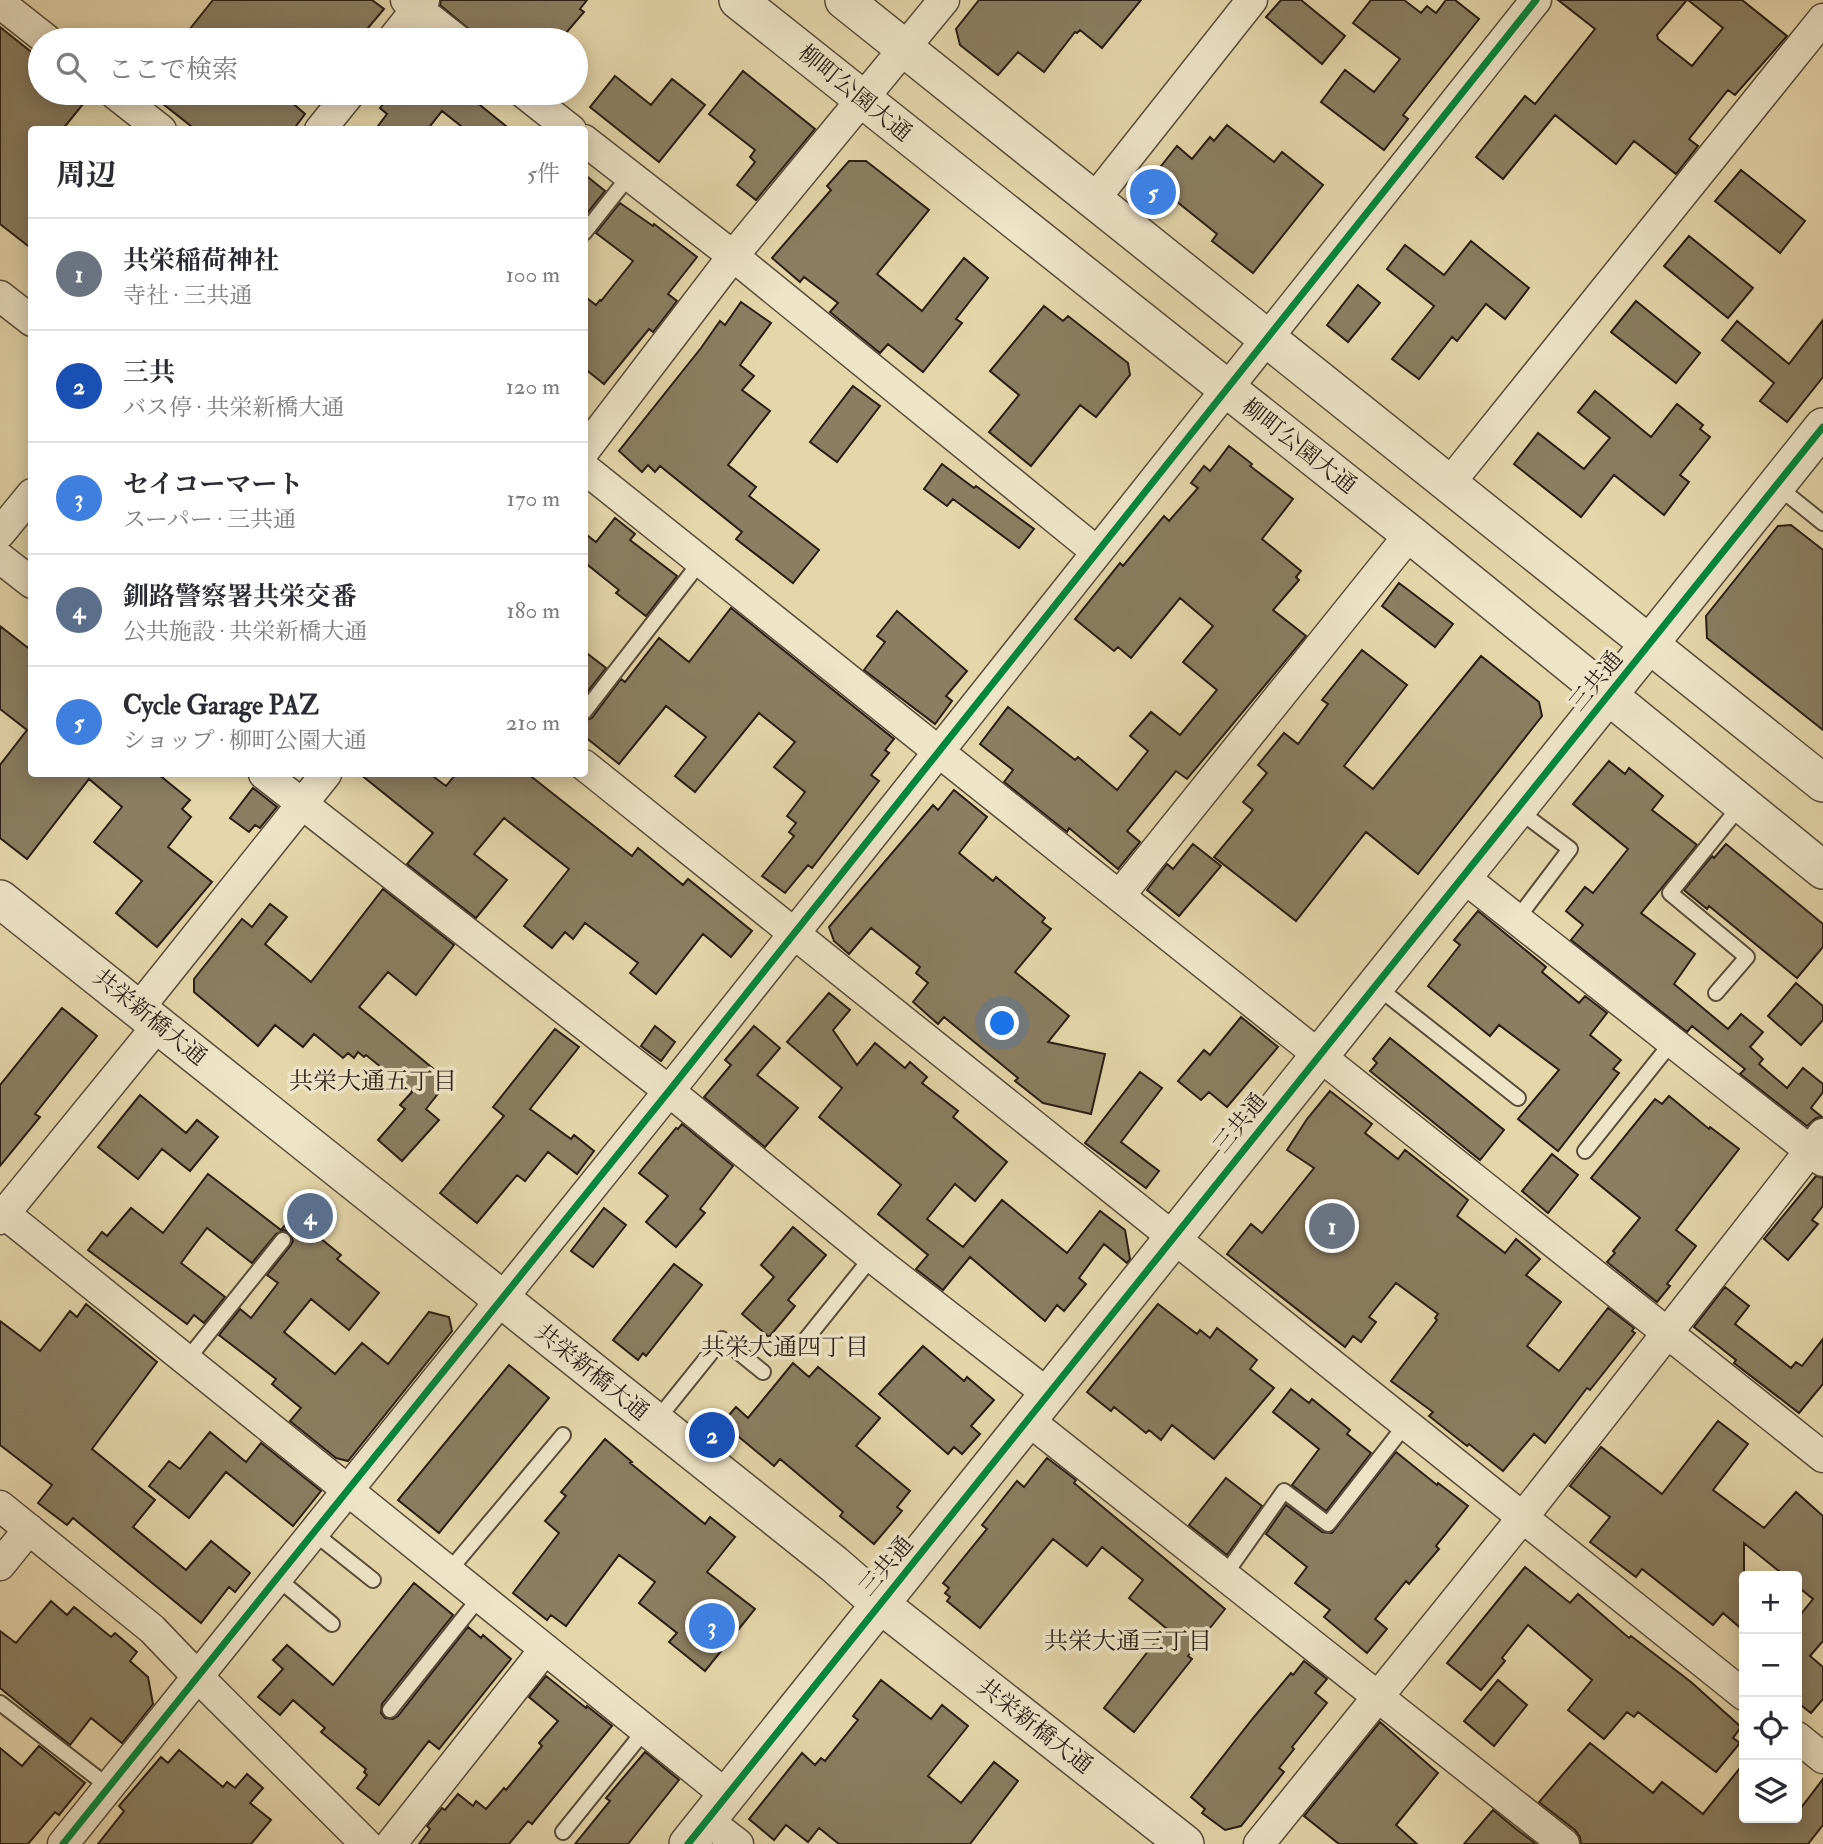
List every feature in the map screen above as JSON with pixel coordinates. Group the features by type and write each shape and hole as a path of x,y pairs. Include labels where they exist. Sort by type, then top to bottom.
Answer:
{"street":[{"name":"柳町公園大通","path":"738,0 1410,534 1823,870"},
{"path":"844,0 1823,783"},
{"path":"588,446 733,256 944,0"},
{"path":"1093,201 1252,0"},
{"path":"63,1844 669,1091 1536,0"},
{"path":"1808,0 1823,12"},
{"path":"0,3 32,28"},
{"path":"400,28 416,3 444,28"},
{"path":"1448,485 1823,19"},
{"path":"129,105 156,126"},
{"path":"323,126 340,105"},
{"path":"539,105 566,126"},
{"path":"588,143 733,256 1097,552"},
{"path":"0,296 28,318"},
{"name":"三共通","path":"707,1820 1823,427"},
{"path":"588,471 1823,1457"},
{"path":"0,533 28,499"},
{"path":"1120,895 1410,534"},
{"path":"0,558 28,580"},
{"path":"588,768 1739,1691"},
{"path":"268,777 669,1091 872,1257 1224,1576 1564,1844"},
{"path":"324,777 1,1214 645,1730 707,1820 738,1844"},
{"path":"1259,1844 1523,1517 1666,1331 1819,1149 1672,1042 1462,876"},
{"name":"共栄新橋大通","path":"0,899 834,1564 880,1604 1185,1844"},
{"path":"0,1506 152,1629 366,1844"},
{"path":"0,1565 29,1530"},
{"path":"391,1844 545,1649"},
{"path":"1802,1741 1823,1758"}],"lane":[{"path":"588,228 630,175"},
{"path":"1776,485 1823,523"},
{"path":"588,707 701,561"},
{"path":"1716,993 1747,957 1670,893 1742,804"},
{"path":"1517,809 1570,849 1517,919"},
{"path":"1375,985 1518,1098"},
{"path":"1585,1151 1672,1042"},
{"path":"187,1361 283,1240"},
{"path":"803,1343 872,1257"},
{"path":"655,1422 722,1339 763,1372"},
{"path":"1224,1576 1284,1491 1328,1524 1406,1424"},
{"path":"448,1572 563,1435"},
{"path":"314,1533 373,1580"},
{"path":"276,1578 332,1624"},
{"path":"390,1710 480,1598"},
{"path":"0,1703 108,1787"},
{"path":"562,1832 645,1730"}],"building":[{"path":"213,0 372,0 384,9 368,28 191,28"},
{"path":"441,0 587,0 580,9 584,12 570,28 468,28 440,5"},
{"path":"979,0 1141,0 1102,48 1080,30 1075,32 1044,72 1018,52 998,75 960,45 956,29"},
{"path":"1281,0 1301,0 1345,36 1322,64 1266,17"},
{"path":"1371,0 1404,0 1421,13 1427,6 1436,13 1446,0 1455,0 1479,19 1403,115 1408,119 1384,150 1321,102 1345,70 1374,92 1400,59 1353,23"},
{"path":"1558,0 1687,0 1657,35 1658,39 1692,66 1723,28 1688,0 1742,0 1787,36 1735,95 1728,90 1689,139 1698,146 1676,174 1634,141 1616,164 1555,115 1503,179 1476,157 1525,96 1535,104 1595,29"},
{"path":"0,27 28,49 28,105 82,105 65,126 28,126 28,246 0,224"},
{"path":"743,71 815,129 756,200 737,185 755,162 750,157 755,150 709,114"},
{"path":"615,76 651,105 672,79 705,105 659,162 590,107"},
{"path":"164,105 295,105 305,114 296,126 191,126"},
{"path":"382,105 480,105 506,126 461,126 442,111 430,126 378,126 387,114 380,108"},
{"path":"1227,125 1274,162 1282,152 1323,185 1253,273 1212,241 1217,234 1150,180 1177,146 1192,159 1210,137 1214,141"},
{"path":"849,161 866,161 929,210 877,274 922,311 964,258 988,278 956,319 962,323 923,372 888,344 880,353 830,312 838,303 804,277 800,282 772,258 831,190 827,186"},
{"path":"1741,170 1805,221 1780,253 1715,201"},
{"path":"588,177 605,191 588,212"},
{"path":"620,203 653,226 654,224 697,257 668,294 677,301 653,332 649,329 604,384 588,371 588,299 596,305 601,301 633,261 596,233"},
{"path":"1689,236 1753,288 1728,318 1664,266"},
{"path":"1471,241 1529,288 1505,319 1486,304 1457,341 1452,337 1419,379 1392,359 1434,306 1387,269 1405,245 1444,275"},
{"path":"1358,285 1380,303 1348,342 1327,325"},
{"path":"1636,301 1700,353 1676,383 1611,332"},
{"path":"741,302 771,323 740,365 754,376 742,390 770,411 728,465 756,487 749,496 819,550 793,583 736,539 742,532 660,466 655,472 648,465 642,472 619,451 720,321 725,325"},
{"path":"1044,306 1063,321 1068,316 1128,363 1130,375 1096,417 1080,405 1031,466 989,432 1019,395 990,371"},
{"path":"1823,320 1823,377 1787,422 1760,401 1774,383 1722,340 1737,321 1789,364"},
{"path":"853,386 880,406 837,462 810,442"},
{"path":"1595,391 1651,437 1677,404 1703,425 1700,429 1710,437 1680,475 1689,482 1664,515 1614,475 1581,517 1514,464 1538,433 1584,469 1610,438 1578,412"},
{"path":"1229,446 1293,499 1262,539 1301,571 1296,577 1299,580 1273,610 1306,636 1187,779 1176,771 1127,831 1140,842 1118,869 1069,828 1067,832 1004,782 1013,770 980,744 1008,707 1075,760 1078,757 1117,790 1148,751 1130,736 1151,712 1180,735 1217,690 1183,662 1213,626 1180,598 1131,658 1118,647 1114,651 1075,619 1120,563 1123,566 1164,516 1169,521 1198,488 1191,483 1204,466 1210,471"},
{"path":"942,464 1034,529 1019,548 953,499 947,506 924,489"},
{"path":"615,518 635,534 630,540 677,576 646,616 616,593 619,590 588,565 588,536 596,542"},
{"path":"1791,525 1823,550 1823,730 1707,638 1706,616 1778,526"},
{"path":"1399,583 1453,624 1435,647 1382,606"},
{"path":"731,608 894,739 885,750 889,753 871,775 879,781 812,868 808,865 785,893 762,876 794,836 789,832 796,823 787,816 805,792 774,767 795,742 759,713 695,792 675,776 706,737 666,706 619,764 588,739 588,720 592,718 621,679 625,682 659,638 689,662"},
{"path":"897,611 967,671 946,696 952,701 935,724 864,670 885,642 877,636"},
{"path":"0,626 28,648 28,777 162,777 190,800 182,809 191,817 168,847 212,882 157,947 116,913 142,881 94,842 122,807 89,779 27,859 0,838 0,765 27,730 0,709"},
{"path":"1362,650 1407,685 1344,766 1373,789 1481,656 1539,702 1542,716 1418,874 1366,832 1296,921 1214,857 1253,810 1243,802 1267,773 1258,765 1284,733 1298,744 1328,704 1322,700"},
{"path":"588,654 606,668 588,691"},
{"path":"1609,761 1625,774 1629,768 1663,796 1652,810 1697,845 1641,913 1695,954 1674,984 1728,1029 1741,1014 1763,1032 1750,1047 1763,1059 1759,1064 1787,1088 1803,1068 1823,1084 1823,1092 1811,1108 1822,1117 1816,1118 1807,1126 1740,1074 1745,1069 1692,1026 1687,1032 1571,940 1583,925 1566,911 1585,887 1593,893 1628,849 1573,804"},
{"path":"364,777 434,777 446,786 454,777 532,777 632,856 638,848 683,885 688,879 752,931 731,957 703,934 656,994 630,973 638,963 585,923 573,939 565,932 552,948 524,926 569,869 504,818 474,854 507,880 476,918 407,864 433,833"},
{"path":"253,788 277,807 260,828 255,825 249,832 230,818"},
{"path":"954,790 987,817 959,853 993,881 996,877 1045,918 1042,922 1051,929 1015,972 1069,1016 1048,1042 1105,1054 1091,1114 1043,1103 1015,1081 1018,1078 944,1017 938,1024 913,1002 928,983 916,973 920,967 871,928 849,954 834,941 829,927 933,805 938,810"},
{"path":"1193,844 1221,866 1179,916 1147,890 1167,864 1173,869"},
{"path":"1726,844 1823,924 1823,947 1797,978 1709,906 1707,909 1684,890 1712,856 1714,858"},
{"path":"383,889 454,945 416,995 388,972 359,1007 448,1081 426,1109 439,1120 402,1161 378,1140 405,1109 400,1105 412,1092 366,1055 364,1057 358,1052 354,1058 348,1053 343,1058 314,1034 303,1047 275,1025 258,1046 194,992 194,979 242,919 252,927 270,904 287,917 265,944 311,982"},
{"path":"1478,911 1546,967 1542,972 1579,1003 1585,996 1607,1013 1590,1035 1621,1060 1613,1069 1619,1073 1558,1151 1518,1119 1559,1070 1499,1025 1490,1036 1428,986 1460,945 1454,940"},
{"path":"1796,983 1823,1006 1823,1020 1801,1045 1768,1016"},
{"path":"829,993 850,1010 833,1030 857,1065 875,1043 905,1068 910,1062 927,1077 922,1083 958,1111 953,1117 1007,1162 975,1201 955,1184 927,1219 963,1247 1002,1200 1067,1253 1100,1211 1125,1230 1130,1259 1127,1263 1104,1244 1079,1278 1086,1284 1064,1311 1057,1305 1045,1321 970,1257 943,1290 916,1269 928,1255 878,1214 901,1185 819,1117 842,1088 787,1042"},
{"path":"62,1008 97,1036 35,1114 40,1117 0,1166 0,1085"},
{"path":"1241,1017 1278,1047 1227,1107 1209,1092 1201,1100 1178,1081 1204,1050 1210,1055"},
{"path":"655,1026 675,1042 661,1061 641,1046"},
{"path":"754,1026 780,1048 757,1075 798,1108 765,1147 704,1097 731,1065 725,1060"},
{"path":"555,1029 579,1047 530,1109 571,1139 574,1135 594,1151 577,1174 548,1152 525,1181 517,1175 477,1223 440,1193 504,1116 493,1107"},
{"path":"1390,1038 1504,1130 1480,1160 1370,1071 1377,1063 1373,1059"},
{"path":"1140,1072 1162,1088 1121,1142 1159,1171 1146,1188 1085,1143"},
{"path":"1330,1091 1372,1124 1365,1133 1398,1159 1405,1150 1468,1200 1457,1216 1505,1253 1516,1239 1540,1259 1526,1275 1561,1302 1527,1346 1559,1371 1608,1308 1634,1328 1632,1331 1635,1333 1590,1390 1587,1388 1545,1443 1534,1434 1503,1471 1429,1416 1433,1412 1391,1381 1437,1320 1435,1318 1438,1314 1396,1283 1369,1317 1376,1322 1361,1342 1353,1336 1345,1347 1227,1254 1251,1224 1262,1233 1314,1168 1287,1150"},
{"path":"140,1095 186,1133 197,1120 218,1137 190,1171 162,1149 138,1179 98,1147"},
{"path":"1669,1096 1709,1129 1710,1127 1739,1149 1676,1230 1696,1246 1657,1302 1607,1262 1640,1218 1591,1178 1655,1099 1662,1104"},
{"path":"682,1124 733,1166 700,1209 705,1213 676,1247 646,1222 668,1196 639,1173"},
{"path":"1552,1154 1578,1175 1548,1213 1522,1191"},
{"path":"208,1174 281,1230 305,1201 326,1218 314,1233 341,1255 337,1259 379,1293 349,1330 311,1299 284,1332 335,1374 362,1343 388,1364 429,1312 449,1317 452,1331 348,1461 336,1458 290,1421 301,1408 272,1384 276,1379 219,1335 240,1309 251,1318 278,1283 267,1275 291,1245 293,1241 290,1233 284,1230 276,1234 252,1263 207,1228 181,1263 225,1297 204,1323 194,1315 187,1324 88,1250 102,1232 107,1236 131,1208 163,1233"},
{"path":"1816,1176 1823,1178 1823,1206 1812,1220 1818,1224 1788,1260 1764,1239"},
{"path":"604,1208 626,1225 593,1267 571,1251"},
{"path":"793,1227 826,1255 788,1300 795,1306 769,1337 742,1314 774,1277 761,1265"},
{"path":"674,1264 702,1285 646,1356 643,1353 638,1360 613,1340"},
{"path":"1725,1287 1749,1306 1735,1324 1791,1368 1796,1362 1802,1366 1823,1339 1823,1384 1799,1413 1734,1363 1736,1360 1694,1327"},
{"path":"86,1304 157,1362 92,1449 155,1500 133,1527 186,1570 211,1541 250,1573 235,1592 229,1587 201,1623 73,1518 67,1525 38,1503 52,1485 0,1445 0,1321 40,1351 70,1311 77,1317"},
{"path":"1158,1304 1197,1334 1200,1330 1210,1338 1217,1328 1257,1360 1250,1369 1274,1388 1214,1459 1172,1425 1161,1440 1149,1430 1146,1433 1114,1407 1111,1411 1087,1392"},
{"path":"923,1346 964,1381 967,1377 994,1400 971,1426 980,1434 962,1454 954,1447 948,1454 879,1394"},
{"path":"793,1363 809,1377 818,1367 880,1418 856,1446 910,1491 897,1507 902,1511 874,1544 840,1516 843,1512 780,1459 774,1466 722,1423 736,1407 748,1418"},
{"path":"509,1365 549,1398 439,1533 398,1500"},
{"path":"1291,1389 1309,1403 1312,1399 1350,1430 1347,1434 1371,1453 1326,1511 1292,1485 1319,1449 1273,1412"},
{"path":"1718,1421 1748,1444 1713,1490 1764,1528 1796,1492 1823,1516 1823,1641 1810,1656 1823,1667 1823,1699 1811,1713 1802,1706 1802,1613 1813,1599 1802,1590 1802,1571 1779,1571 1744,1543 1744,1571 1739,1571 1739,1627 1723,1613 1713,1625 1642,1569 1636,1577 1590,1542 1610,1517 1570,1486 1601,1447 1662,1494"},
{"path":"210,1432 246,1462 261,1443 321,1491 293,1526 226,1472 189,1518 149,1486 169,1461 180,1469"},
{"path":"605,1439 705,1524 710,1517 735,1537 707,1572 755,1609 705,1671 669,1642 677,1633 639,1603 655,1582 619,1555 566,1626 551,1615 547,1620 513,1593 559,1533 545,1521 566,1496 561,1492"},
{"path":"1396,1452 1468,1506 1436,1546 1439,1549 1409,1584 1406,1581 1375,1619 1387,1629 1367,1653 1324,1617 1330,1610 1295,1583 1307,1567 1266,1534 1286,1505 1322,1532 1332,1533"},
{"path":"1047,1458 1225,1609 1188,1656 1192,1659 1134,1732 1104,1708 1166,1628 1129,1598 1143,1580 1102,1547 1087,1566 1053,1539 980,1628 947,1601 950,1597 945,1593 949,1588 943,1583 987,1529 982,1525 1017,1481 1024,1487"},
{"path":"1226,1478 1262,1506 1227,1555 1189,1525"},
{"path":"1525,1567 1570,1603 1578,1594 1629,1638 1631,1636 1691,1682 1739,1725 1733,1738 1739,1744 1716,1772 1638,1712 1634,1717 1627,1712 1604,1739 1568,1710 1592,1680 1528,1625 1502,1658 1505,1661 1481,1690 1447,1663"},
{"path":"414,1583 453,1615 382,1704 381,1713 385,1718 393,1719 398,1716 468,1627 481,1638 483,1635 511,1659 439,1749 429,1741 379,1805 357,1788 367,1775 364,1772 366,1769 321,1732 325,1728 293,1700 280,1715 258,1697 283,1669 273,1660 287,1645 333,1685"},
{"path":"51,1601 67,1615 74,1607 111,1637 115,1633 137,1652 130,1661 148,1677 153,1704 122,1743 91,1718 70,1745 0,1688 0,1631 16,1643"},
{"path":"1304,1661 1327,1679 1315,1693 1327,1703 1292,1747 1294,1749 1279,1768 1284,1772 1241,1826 1225,1830 1202,1813 1205,1809 1191,1797 1254,1717"},
{"path":"546,1676 612,1726 532,1824 528,1821 509,1844 419,1844 430,1829 427,1826 458,1794 473,1806 476,1801 486,1809 504,1788 506,1790 542,1746 539,1743 558,1721 529,1697"},
{"path":"881,1680 931,1719 942,1705 968,1726 928,1776 961,1803 994,1762 1018,1781 970,1844 839,1844 819,1828 808,1842 786,1825 774,1840 749,1819 802,1753 815,1765 821,1758 825,1761 858,1720 853,1716"},
{"path":"1498,1680 1527,1705 1494,1746 1464,1721"},
{"path":"1380,1722 1438,1773 1396,1825 1417,1844 1339,1844 1304,1816"},
{"path":"1590,1743 1653,1793 1662,1782 1703,1814 1739,1769 1739,1823 1802,1823 1802,1806 1823,1779 1823,1825 1808,1844 1581,1844 1575,1830 1539,1802"},
{"path":"39,1746 85,1783 59,1815 55,1812 28,1844 0,1844 0,1748 22,1766"},
{"path":"179,1750 223,1787 227,1782 235,1788 247,1774 263,1788 250,1803 271,1820 251,1844 98,1844 124,1811 119,1806 161,1757 168,1763"},
{"path":"645,1752 679,1780 628,1844 575,1844 610,1801 606,1798"},
{"path":"1493,1810 1516,1829 1536,1844 1464,1844"}],"cycle path":[{"path":"63,1844 669,1091 1536,0"},
{"path":"688,1844 1823,427"}],"place":[{"name":"Cycle Garage PAZ","path":"1153,192"},
{"name":"釧路警察署共栄交番","path":"310,1216"},
{"name":"共栄稲荷神社","path":"1332,1226"},
{"name":"三共","path":"712,1435"},
{"name":"セイコーマート","path":"712,1626"}],"district":[{"name":"共栄大通五丁目","path":"373,1081"},
{"name":"共栄大通四丁目","path":"785,1347"},
{"name":"共栄大通三丁目","path":"1128,1641"}]}
